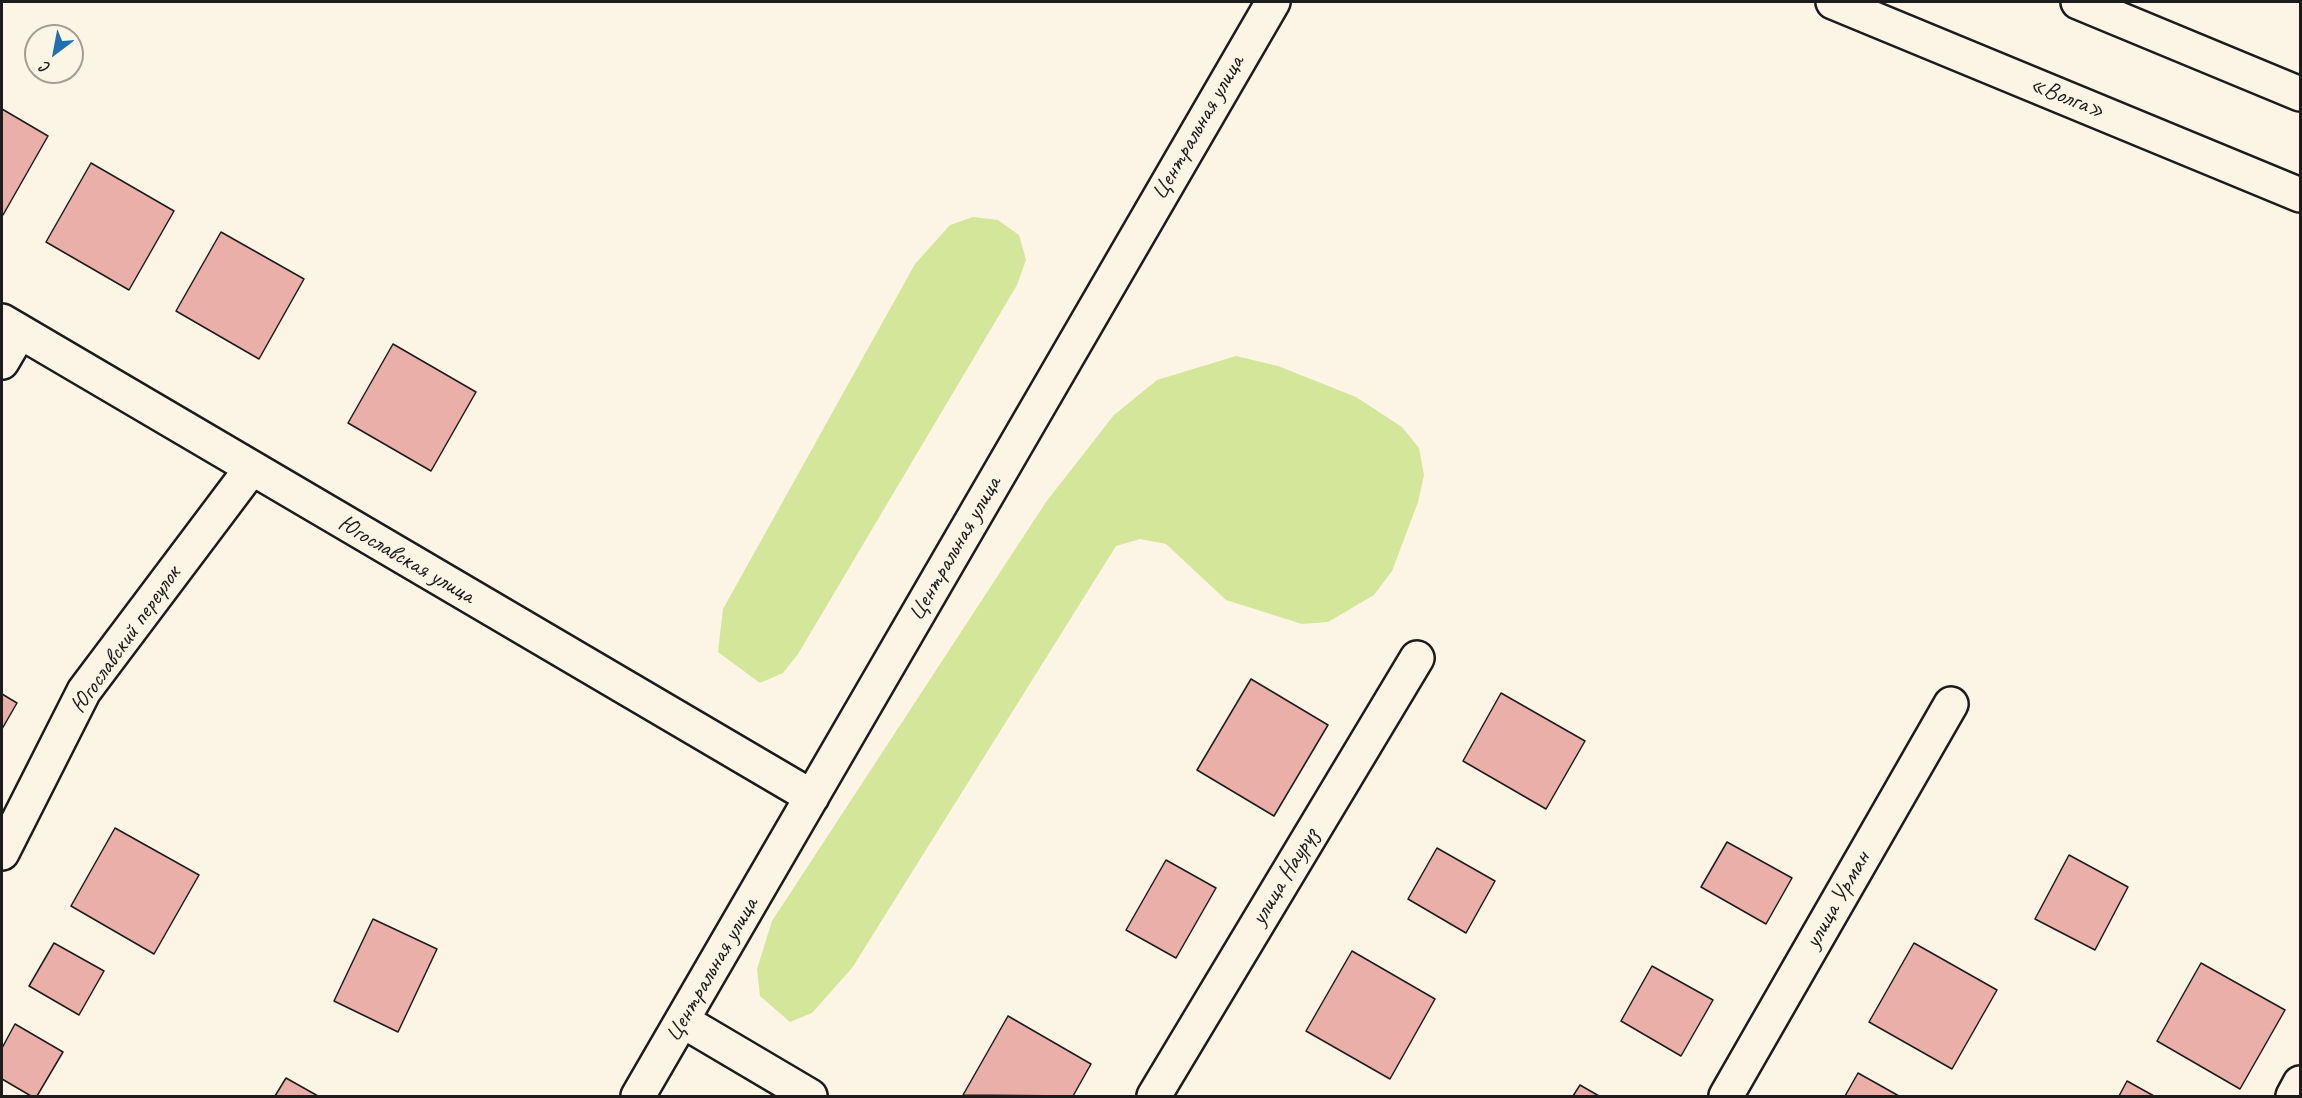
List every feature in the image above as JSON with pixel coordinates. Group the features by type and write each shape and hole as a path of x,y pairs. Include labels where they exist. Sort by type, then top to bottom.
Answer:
{"main road":[{"name":"Центральная улица","path":"638,1096 1273,2"},
{"name":"«Волга»","path":"1833,2 2301,195"},
{"path":"2078,2 2301,94"},
{"name":"Югославская улица","path":"10,327 812,797"},
{"path":"2,362 10,327"},
{"name":"Югославский переулок","path":"2,853 84,692 251,469"},
{"name":"улица Науруз","path":"1154,1096 1417,658"},
{"name":"улица Урман","path":"1726,1096 1951,704"},
{"path":"683,1022 810,1096"},
{"path":"2293,1096 2301,1083"}],"green space":[{"path":"973,217 998,220 1019,235 1026,260 1017,285 798,654 783,673 760,683 718,652 723,609 915,264 950,225"},
{"path":"1236,356 1278,366 1356,397 1402,427 1419,448 1424,475 1418,502 1392,571 1374,595 1328,622 1302,624 1226,600 1166,544 1140,539 1116,546 852,968 812,1013 790,1022 760,996 757,969 772,921 1046,502 1114,415 1157,380"}],"building":[{"path":"2,109 48,136 3,215 2,214"},
{"path":"91,163 174,211 129,290 46,242"},
{"path":"221,232 304,279 259,359 176,311"},
{"path":"393,344 476,392 431,471 348,423"},
{"path":"1251,679 1328,725 1274,816 1197,770"},
{"path":"1501,693 1585,741 1546,809 1463,761"},
{"path":"2,694 17,703 2,729"},
{"path":"115,828 199,875 154,954 71,906"},
{"path":"1727,842 1792,878 1766,924 1701,887"},
{"path":"1437,848 1495,881 1466,933 1408,899"},
{"path":"2069,855 2128,887 2095,950 2035,919"},
{"path":"1166,860 1216,888 1176,958 1126,930"},
{"path":"373,919 437,949 398,1032 334,1001"},
{"path":"54,943 104,971 79,1015 29,986"},
{"path":"1914,943 1997,990 1952,1069 1869,1022"},
{"path":"1352,951 1435,999 1390,1079 1306,1031"},
{"path":"2201,963 2285,1010 2240,1089 2157,1041"},
{"path":"1652,966 1713,1000 1681,1056 1621,1021"},
{"path":"1008,1016 1091,1064 1073,1096 963,1095"},
{"path":"15,1024 63,1052 37,1096 31,1096 2,1079 2,1048"},
{"path":"1858,1073 1899,1096 1845,1096"},
{"path":"286,1078 318,1096 275,1096"},
{"path":"2127,1081 2154,1096 2119,1096"},
{"path":"1580,1085 1599,1096 1573,1096"}]}
